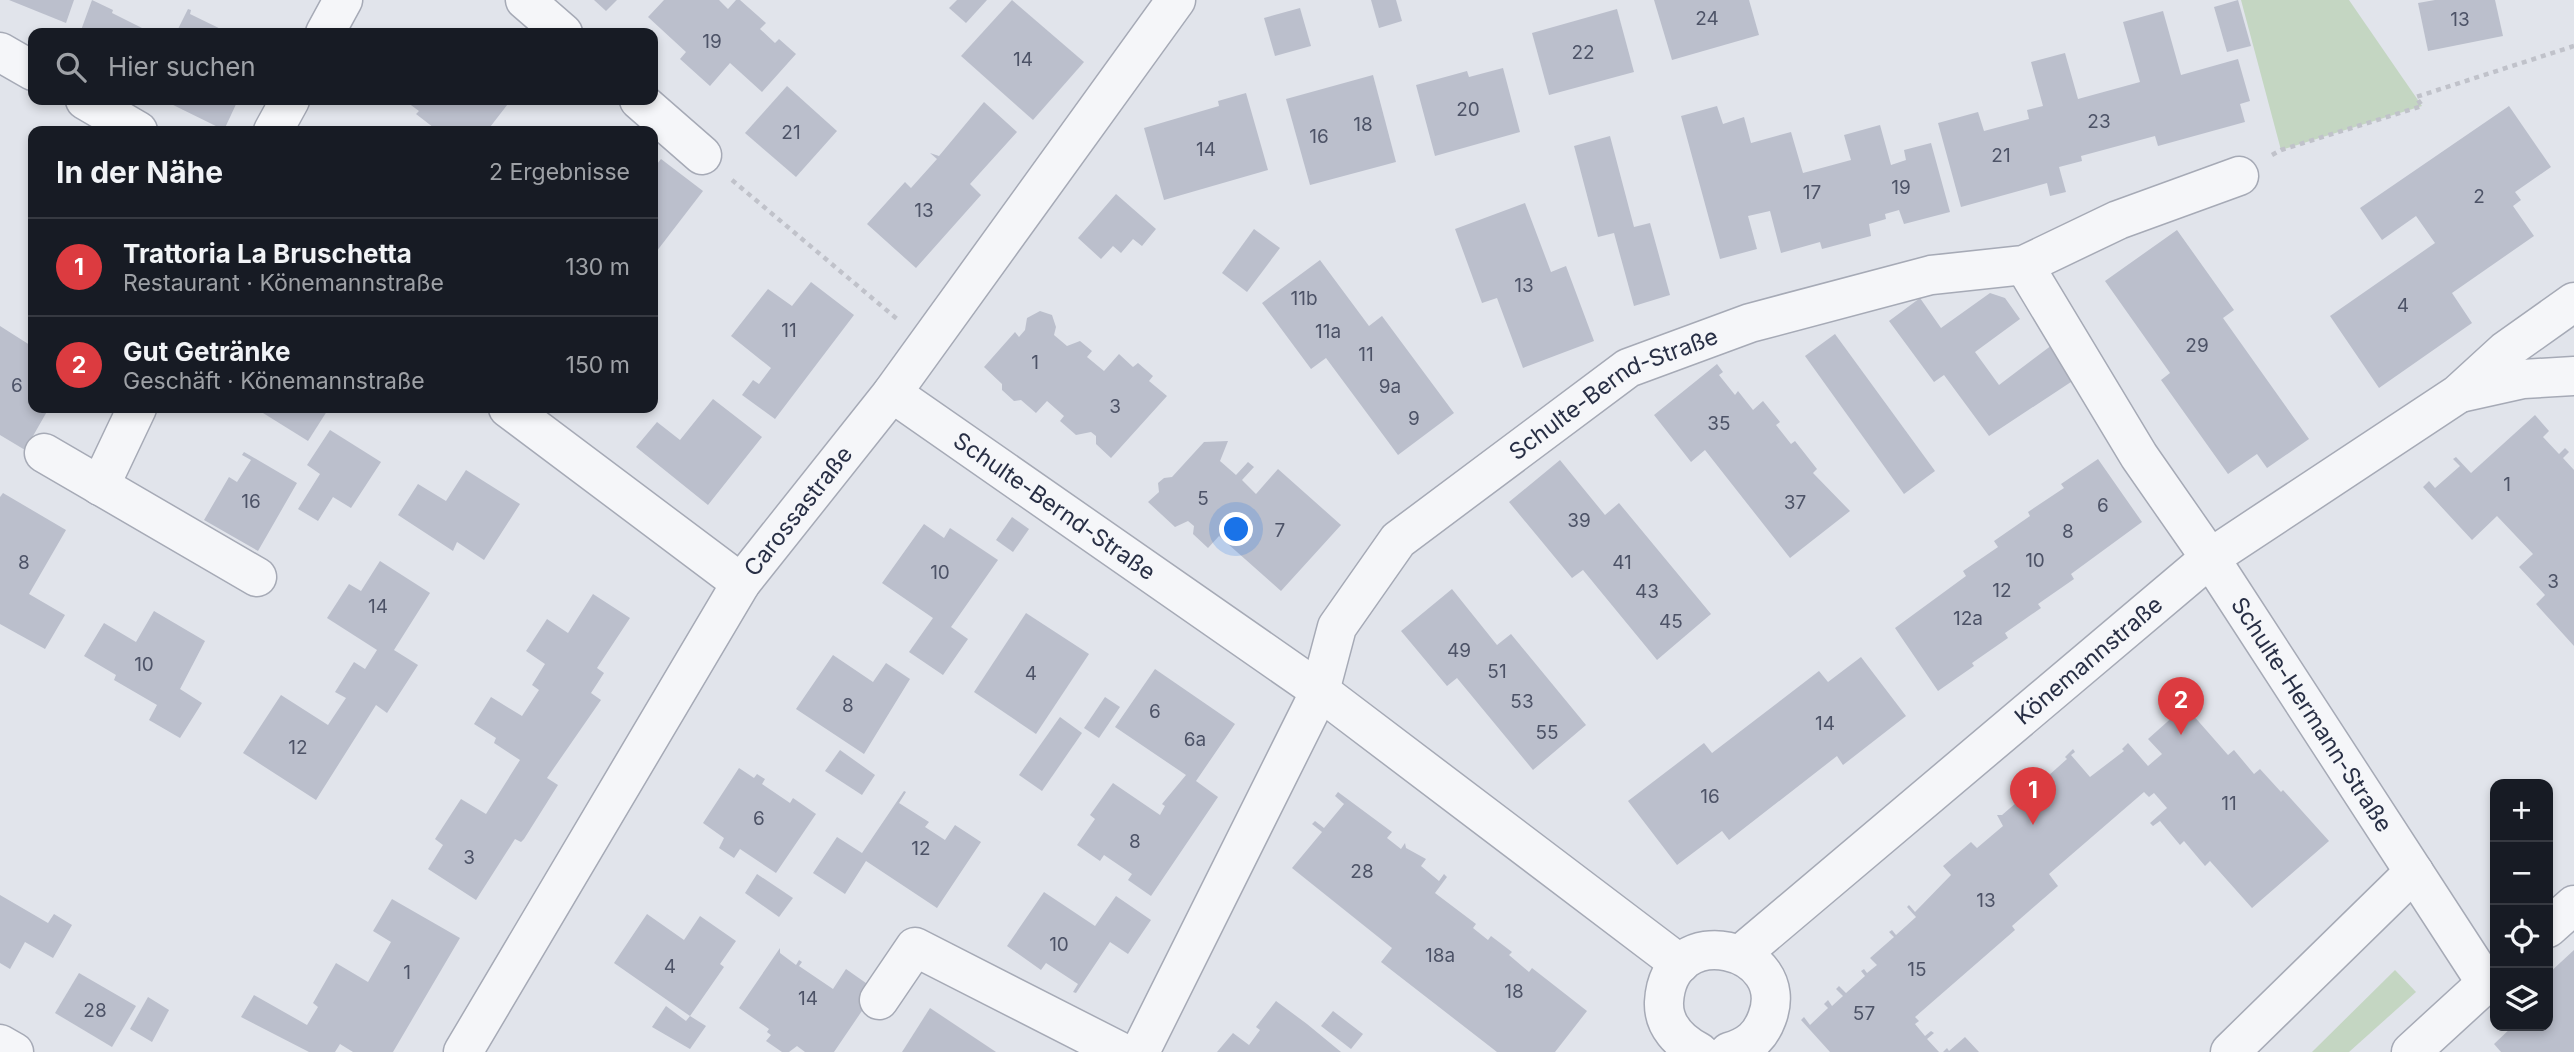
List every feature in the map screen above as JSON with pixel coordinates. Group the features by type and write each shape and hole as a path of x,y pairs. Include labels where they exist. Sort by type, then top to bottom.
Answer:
{"street":[{"path":"328,28 343,0"},
{"path":"525,0 557,28"},
{"name":"Carossastraße","path":"463,1052 741,583 892,393 1175,0"},
{"path":"0,52 28,68"},
{"path":"94,105 129,126"},
{"path":"276,126 287,105"},
{"path":"645,105 702,155"},
{"name":"Schulte-Bernd-Straße","path":"1140,1052 1320,691 1336,627 1398,540 1629,368 1750,323 1931,275 2024,265 2118,220 2239,176"},
{"path":"2024,265 2138,456 2210,558"},
{"name":"Könemannstraße","path":"1741,954 2210,558 2458,394 2505,351 2574,302"},
{"name":"Könemannstraße","path":"2458,394 2523,379 2574,376"},
{"name":"Schulte-Bernd-Straße","path":"892,393 1320,691 1680,964"},
{"path":"100,486 135,413"},
{"path":"515,413 741,583"},
{"path":"44,453 257,578"},
{"name":"Schulte-Hermann-Straße","path":"2210,558 2414,872 2490,978"},
{"path":"2230,1052 2414,872"},
{"path":"2553,924 2574,905"},
{"path":"879,1000 915,947 1121,1052"},
{"path":"1686,1049 1669,1026 1664,1005 1667,982 1680,964 1709,949 1741,954 1755,964 1765,978 1770,995 1770,1012 1753,1047"},
{"name":"Schulte-Hermann-Straße","path":"2411,1052 2490,980"},
{"path":"0,1044 14,1052"}],"path":[{"path":"2239,176 2281,150 2422,106 2416,97 2574,46"},
{"path":"702,155 926,345"}],"green space":[{"path":"2241,0 2349,0 2422,106 2281,150"},
{"path":"2395,970 2416,992 2349,1052 2312,1052"}],"building":[{"path":"9,0 74,0 66,23"},
{"path":"92,0 142,28 82,28"},
{"path":"594,0 617,0 606,11"},
{"path":"664,0 719,0 728,9 736,0 740,0 766,23 760,29 775,43 779,39 796,54 762,92 730,63 710,86 680,59 686,52 648,17"},
{"path":"957,0 987,0 966,23 949,8"},
{"path":"1012,0 1084,62 1033,120 961,56"},
{"path":"1371,0 1396,0 1402,21 1379,28"},
{"path":"1654,0 1749,0 1759,35 1672,60"},
{"path":"2238,0 2251,46 2227,52 2214,7"},
{"path":"2435,0 2495,0 2503,36 2428,51 2418,3"},
{"path":"1300,8 1311,46 1275,56 1264,18"},
{"path":"188,9 191,10 190,14 219,28 178,28"},
{"path":"1617,9 1634,72 1549,95 1532,33"},
{"path":"2163,11 2181,75 2238,59 2250,101 2240,104 2245,122 2158,146 2155,136 2081,156 2082,161 2059,167 2066,192 2050,196 2047,183 1961,207 1938,123 1978,112 1984,131 2029,119 2027,110 2043,106 2031,62 2065,53 2078,99 2140,82 2123,22"},
{"path":"1503,68 1520,132 1435,156 1416,85 1467,71 1469,77"},
{"path":"1373,75 1396,162 1310,185 1286,99"},
{"path":"787,86 837,131 796,177 745,133"},
{"path":"1246,93 1268,170 1164,200 1144,128 1219,106 1218,101"},
{"path":"984,102 1017,132 970,184 981,195 916,268 867,224 905,182 911,188 937,159 930,153 939,156"},
{"path":"173,105 236,105 226,126 216,126"},
{"path":"411,105 507,105 491,126 432,126 416,114 419,111"},
{"path":"1717,106 1723,124 1744,117 1751,143 1791,132 1803,173 1851,160 1844,135 1880,125 1891,165 1906,160 1904,150 1931,143 1950,212 1904,224 1899,210 1885,214 1886,219 1869,224 1871,236 1822,249 1820,242 1781,253 1770,211 1748,216 1757,249 1720,259 1681,116"},
{"path":"2509,106 2551,167 2515,192 2521,200 2513,206 2534,236 2452,293 2472,323 2379,388 2330,316 2435,243 2416,216 2382,240 2360,208"},
{"path":"1610,136 1634,227 1650,223 1670,295 1634,306 1614,233 1598,237 1574,146"},
{"path":"661,159 703,191 658,250 658,163"},
{"path":"1116,194 1156,229 1142,246 1133,239 1121,253 1113,246 1101,259 1078,238"},
{"path":"1525,203 1551,272 1566,266 1594,341 1523,368 1497,298 1482,303 1455,229"},
{"path":"1254,229 1280,248 1247,292 1222,273"},
{"path":"2177,230 2234,310 2223,318 2309,439 2267,468 2257,454 2228,474 2161,380 2170,373 2105,281"},
{"path":"1320,260 1369,326 1382,316 1454,413 1398,455 1326,358 1311,369 1262,303"},
{"path":"811,282 854,315 775,419 742,395 753,380 759,384 771,368 731,336 768,289 792,306"},
{"path":"1990,293 2005,298 2020,319 1975,352 1999,385 2052,345 2074,380 1989,436 1944,375 1934,382 1889,321 1920,298 1941,328"},
{"path":"1040,311 1052,315 1056,327 1054,335 1067,346 1080,341 1092,351 1087,357 1104,371 1119,354 1133,367 1138,363 1153,376 1149,381 1167,396 1111,458 1096,444 1096,436 1091,432 1076,435 1060,421 1064,416 1047,401 1036,413 1021,400 1014,401 1002,390 1002,384 984,367 1015,332 1019,337 1025,330 1027,318"},
{"path":"0,326 28,344 28,413 46,413 25,450 0,435"},
{"path":"1835,334 1935,471 1904,494 1805,356"},
{"path":"1717,364 1723,372 1719,375 1735,395 1738,391 1753,410 1763,401 1780,422 1776,425 1791,444 1795,441 1817,469 1813,473 1850,511 1790,558 1705,450 1691,462 1654,415"},
{"path":"713,399 762,437 708,505 636,447 657,422 680,440"},
{"path":"263,413 326,413 308,441"},
{"path":"2535,415 2549,431 2543,437 2559,454 2565,448 2569,452 2563,458 2574,470 2574,646 2536,604 2545,595 2519,567 2533,554 2497,516 2472,540 2423,487 2429,481 2435,488 2460,466 2453,459 2456,457 2471,473"},
{"path":"330,430 381,462 351,508 333,497 318,521 298,509 320,474 307,465"},
{"path":"1228,441 1220,461 1236,475 1248,462 1254,467 1242,480 1256,494 1278,469 1341,525 1281,591 1219,536 1208,548 1193,534 1194,526 1188,521 1175,527 1148,502 1159,492 1158,483 1164,478 1172,477 1204,442"},
{"path":"244,452 297,483 258,551 204,520 229,477 237,482 251,460 242,455"},
{"path":"2098,459 2142,522 2071,574 2074,579 2038,604 2041,608 2005,633 2008,638 1938,691 1895,628 1966,576 1963,571 1998,547 1994,541 2030,516 2028,512 2064,488 2061,484"},
{"path":"1560,460 1605,515 1619,503 1711,614 1657,660 1583,570 1572,578 1509,502"},
{"path":"466,470 520,504 484,560 457,542 453,551 398,515 418,484 446,501"},
{"path":"3,493 66,530 29,594 65,615 45,649 0,624 0,497"},
{"path":"1012,517 1029,529 1013,552 996,540"},
{"path":"924,524 944,538 950,528 998,560 951,627 968,639 943,675 909,652 933,618 882,583"},
{"path":"380,561 430,593 394,650 418,665 387,713 376,705 316,800 243,753 281,695 328,725 346,698 335,692 354,662 365,669 377,650 327,618 349,584 361,591"},
{"path":"1452,589 1497,645 1511,634 1586,725 1533,770 1457,678 1447,686 1401,631"},
{"path":"593,594 630,618 597,668 604,673 591,693 601,700 547,778 558,785 524,839 521,842 515,839 476,900 428,869 443,845 435,839 461,799 486,814 520,760 494,743 496,738 474,724 491,697 522,716 539,690 532,685 545,664 526,651 547,619 568,633"},
{"path":"154,611 205,641 180,689 202,703 180,738 149,720 157,705 114,680 116,675 84,656 104,623 136,642"},
{"path":"1026,613 1089,654 1036,734 974,692"},
{"path":"833,655 873,682 886,663 910,679 864,754 796,709"},
{"path":"1861,657 1906,716 1843,765 1837,756 1729,840 1722,831 1677,865 1628,801 1704,743 1712,753 1819,671 1828,682"},
{"path":"1155,669 1235,724 1196,781 1218,797 1151,896 1128,880 1132,874 1104,855 1100,861 1077,845 1095,819 1090,815 1113,783 1160,815 1165,806 1162,804 1186,775 1115,727"},
{"path":"1105,697 1120,707 1099,738 1084,728"},
{"path":"2185,706 2228,755 2234,750 2254,774 2260,769 2329,841 2252,908 2210,861 2205,866 2184,841 2180,845 2160,821 2153,826 2150,823 2167,808 2154,793 2149,797 2144,792 2049,874 2058,886 2012,926 2015,930 1915,1017 1919,1021 1915,1024 1925,1036 1931,1031 1934,1033 1927,1039 1939,1052 1830,1052 1801,1020 1804,1017 1810,1025 1828,1008 1824,1004 1828,1000 1832,1006 1843,996 1836,989 1839,986 1846,993 1865,976 1861,971 1864,969 1867,973 1877,965 1870,958 1894,937 1889,932 1892,930 1896,935 1916,917 1907,907 1909,905 1915,912 1951,875 1943,866 1971,842 1977,848 2003,826 1997,815 2002,815 2031,790 2030,787 2036,782 2038,785 2067,759 2065,757 2073,749 2075,752 2071,755 2090,777 2124,751 2122,749 2128,743 2148,766 2162,754 2148,739"},
{"path":"1060,717 1082,733 1042,791 1019,775"},
{"path":"840,750 875,775 862,795 825,771"},
{"path":"739,768 754,778 757,774 765,779 762,784 790,803 793,798 816,814 776,873 740,849 734,858 719,848 724,838 703,823"},
{"path":"904,791 906,792 899,803 929,822 925,827 945,840 955,825 981,842 937,908 866,861 845,894 813,873 837,837 862,853"},
{"path":"1338,792 1392,832 1387,838 1401,849 1405,843 1406,848 1426,859 1421,866 1439,881 1444,874 1447,877 1435,893 1476,924 1473,928 1488,940 1491,936 1512,952 1509,955 1529,972 1532,968 1587,1011 1555,1052 1497,1052 1381,962 1392,948 1292,868 1322,832 1312,824 1315,821 1324,828 1344,804 1335,796"},
{"path":"757,874 793,898 779,917 745,893"},
{"path":"1044,892 1095,926 1116,896 1151,920 1128,954 1110,942 1076,993 1073,992 1078,984 1046,963 1041,970 1007,946"},
{"path":"0,895 48,923 54,914 72,925 53,958 25,942 10,969 0,963"},
{"path":"392,899 460,938 393,1052 353,1052 340,1044 335,1052 309,1052 241,1017 254,995 307,1025 318,1007 313,1003 336,963 368,982 391,942 373,931"},
{"path":"647,914 684,940 700,916 736,941 720,964 724,967 690,1016 614,963"},
{"path":"780,948 780,953 796,965 799,960 802,962 799,966 833,989 846,969 873,988 885,977 834,1052 805,1052 797,1046 789,1052 782,1052 766,1041 771,1035 767,1032 769,1029 739,1008"},
{"path":"2574,950 2574,1052 2501,1052 2494,1044 2508,1031 2553,1031 2553,969"},
{"path":"79,973 136,1006 112,1047 55,1013"},
{"path":"148,997 169,1010 152,1042 130,1029"},
{"path":"1276,1001 1341,1052 1217,1052 1233,1033 1249,1045 1260,1030 1256,1027"},
{"path":"666,1006 686,1021 690,1016 706,1026 690,1049 652,1027"},
{"path":"930,1008 996,1052 902,1052"},
{"path":"1333,1011 1363,1034 1351,1049 1321,1026"},
{"path":"1965,1037 1979,1052 1943,1052 1947,1048 1949,1051"}],"place":[{"name":"Gut Getränke","path":"2181,735"},
{"name":"Trattoria La Bruschetta","path":"2033,825"}]}
